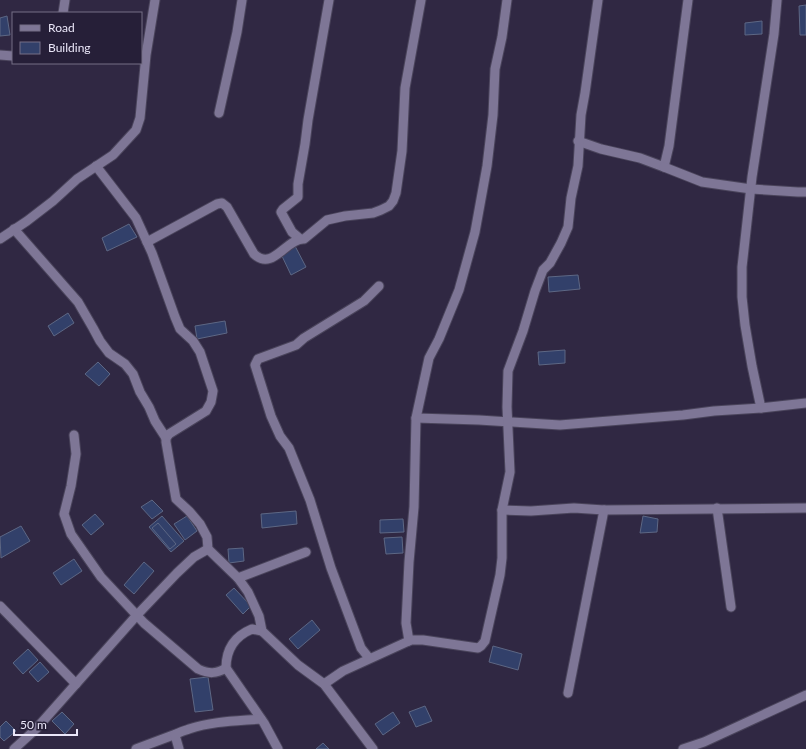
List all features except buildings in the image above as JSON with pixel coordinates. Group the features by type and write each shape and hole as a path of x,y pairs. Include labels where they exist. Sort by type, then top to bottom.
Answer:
{"street":[{"path":"63,12 65,0"},
{"path":"0,239 53,201 77,179 113,155 136,130 140,118 146,55 155,0"},
{"path":"219,113 237,32 242,0"},
{"path":"298,238 292,232 282,212 283,209 298,197 298,184 308,120 329,0"},
{"path":"147,242 217,204 222,203 227,206 254,254 260,260 265,260 274,257 298,238 304,238 327,220 382,210 389,206 396,193 402,151 405,88 421,0"},
{"path":"409,641 406,623 408,562 414,507 416,418 429,358 439,339 460,290 475,232 487,166 493,115 495,69 508,0"},
{"path":"324,684 343,671 409,641 423,640 478,648 486,640 500,575 502,510 510,472 509,422 507,407 508,371 541,275 561,243 568,227 571,198 578,166 578,141 581,115 598,0"},
{"path":"664,167 669,146 688,0"},
{"path":"761,408 752,366 742,297 742,267 760,123 774,34 777,0"},
{"path":"0,55 12,56"},
{"path":"578,141 602,149 640,158 702,182 751,189 806,192"},
{"path":"96,166 136,218 147,242 180,329 193,341 200,352 213,391 211,402 206,411 169,434 166,438"},
{"path":"14,229 78,302 100,341 109,353 125,364 133,374 140,392 155,421 166,438 176,499 190,511 200,524 206,537 208,550 238,578 248,592 259,616 262,631"},
{"path":"369,658 361,648 330,568 310,500 289,448 280,436 271,416 256,365 258,359 296,345 304,338 364,301 379,286"},
{"path":"416,418 560,425 806,403"},
{"path":"74,435 76,454 71,486 64,514 71,534 101,577 144,623 198,669 206,673 212,673 219,672 226,668"},
{"path":"502,510 531,511 574,508 604,510 717,508 747,510 806,508"},
{"path":"717,508 731,607"},
{"path":"568,693 604,510"},
{"path":"14,749 36,729 137,615 194,557 208,550"},
{"path":"238,578 306,552"},
{"path":"0,606 76,684"},
{"path":"278,749 261,719 226,668 228,653 231,646 237,638 252,629 262,631 298,665 324,684 373,749"},
{"path":"683,749 704,742 806,695"},
{"path":"136,749 198,726 221,721 261,719"},
{"path":"176,734 175,738 179,749"}]}
